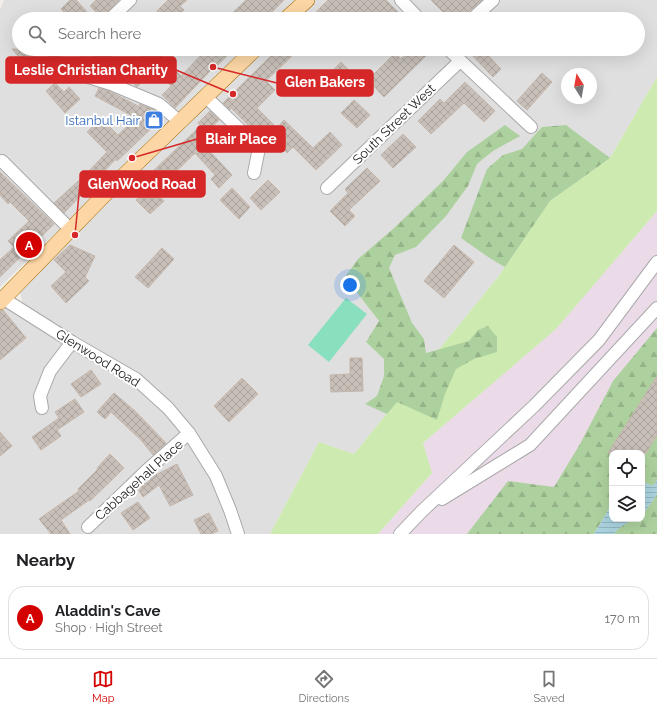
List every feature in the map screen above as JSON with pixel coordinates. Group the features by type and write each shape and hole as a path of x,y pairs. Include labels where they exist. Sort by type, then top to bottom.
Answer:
{"main road":[{"path":"294,12 307,0"},
{"path":"2,300 179,121 248,56"}],"street":[{"path":"117,12 130,0"},
{"path":"401,0 412,12"},
{"path":"479,12 492,0"},
{"path":"71,56 67,60 67,68 72,72 111,84 159,104 179,121"},
{"path":"455,56 531,127"},
{"name":"South Street West","path":"328,188 460,61"},
{"path":"205,96 259,148 254,173"},
{"path":"2,161 71,230"},
{"path":"400,534 421,512 534,406 599,340 657,262"},
{"name":"Glenwood Road","path":"2,300 136,379 168,408 189,433 216,476 238,534"},
{"path":"421,512 530,446 657,308"},
{"path":"42,408 40,396 50,371 72,342"},
{"name":"Cabbagehall Place","path":"88,527 146,471 189,433"}],"shaded area":[{"path":"4,0 295,0 283,12 12,12 12,56 238,56 0,287 0,10"},
{"path":"314,0 657,0 657,77 610,158 550,201 498,277 354,454 319,442 270,534 242,534 230,491 194,430 139,374 23,304 19,289 257,56 645,56 645,12 301,12"},
{"path":"657,211 657,498 645,492 645,450 609,450 609,464 589,534 378,534 432,473 423,443 555,329"},
{"path":"0,302 136,379 189,433 237,534 0,534"}],"green space":[{"path":"657,77 657,211 556,329 423,443 432,473 378,534 270,534 319,442 354,454 498,277 550,201 610,158"},
{"path":"505,125 520,136 493,151 477,164 468,186 446,216 416,247 395,255 389,268 412,323 424,339 426,353 469,341 478,330 488,326 497,337 497,352 474,359 456,369 445,394 437,420 397,402 387,414 365,404 377,396 384,376 384,359 366,342 379,321 345,277 358,259 393,229 443,181 467,152"},
{"path":"566,125 610,158 550,201 505,267 461,238 487,169 503,155 522,149 542,127"},
{"path":"346,298 367,314 329,362 308,345"},
{"path":"657,328 657,376 609,450 609,509 594,534 467,534 508,481 554,487 580,444 613,381"},
{"path":"657,435 657,480 653,486 645,483 645,454"},
{"path":"657,494 657,534 614,534 619,527 626,523 645,522 645,512"}],"water":[{"path":"657,480 657,494 645,512 645,483 653,486"},
{"path":"609,509 609,522 628,522 618,529 614,534 594,534"}],"building":[{"path":"70,0 76,0 87,12 64,12 61,9"},
{"path":"96,0 119,0 107,12 96,12 90,6"},
{"path":"168,0 187,0 180,6 184,10 182,12 157,11"},
{"path":"246,0 284,0 272,12 233,12"},
{"path":"328,0 386,0 398,12 316,12"},
{"path":"431,0 482,0 468,12 443,12"},
{"path":"18,56 37,56 26,65"},
{"path":"48,56 60,56 54,62"},
{"path":"94,56 111,56 115,60 106,69"},
{"path":"141,56 161,56 181,76 200,56 227,56 213,70 212,69 175,108 162,95 171,86 154,69 137,87 124,74"},
{"path":"271,56 292,56 266,81 275,90 257,108 277,128 284,120 313,148 330,132 342,145 316,170 293,147 287,153 264,130 259,136 231,108 230,110 223,103"},
{"path":"392,56 398,56 401,59 404,56 426,56 384,97 368,80"},
{"path":"473,56 489,56 501,69 493,77"},
{"path":"341,62 359,81 347,91 330,73"},
{"path":"542,73 552,82 527,110 517,101"},
{"path":"465,82 495,111 484,122 464,103 431,134 418,121 440,99 444,103"},
{"path":"55,83 64,92 69,87 80,99 65,113 46,91"},
{"path":"99,88 109,91 142,108 139,104 155,110 163,117 117,161 116,159 64,213 54,203 87,173 107,152 87,132 101,118 118,135 136,118 95,96"},
{"path":"354,100 370,115 357,128 341,113"},
{"path":"210,111 219,120 207,132 198,123"},
{"path":"196,130 207,142 204,145 232,175 219,188 211,179 215,175 195,153 159,188 148,176"},
{"path":"403,134 416,147 393,168 381,155"},
{"path":"367,168 380,181 349,210 355,216 345,226 330,211 348,193 345,189"},
{"path":"0,172 54,224 0,277 0,260 14,247 8,241 29,221 10,202 8,204 0,195"},
{"path":"268,180 280,192 261,210 250,198"},
{"path":"150,186 164,201 150,214 136,200"},
{"path":"232,188 250,207 239,219 220,200"},
{"path":"70,245 95,256 85,277 89,281 66,303 51,286 66,272 54,260"},
{"path":"454,245 474,262 444,298 424,281"},
{"path":"162,248 174,259 148,288 135,277"},
{"path":"3,310 26,338 0,360 0,311"},
{"path":"350,358 362,358 363,391 331,392 330,375 350,374"},
{"path":"91,370 101,384 81,397 71,384"},
{"path":"657,376 657,435 646,453 645,450 610,450"},
{"path":"242,378 258,394 229,422 214,406"},
{"path":"114,393 135,411 166,443 153,455 141,440 111,412 105,419 97,412"},
{"path":"75,399 84,412 57,430 61,436 41,450 32,437 59,418 55,412"},
{"path":"0,432 12,446 0,456"},
{"path":"110,454 124,468 90,501 89,500 61,520 70,534 51,534 39,519 79,491 78,489 98,469 97,468"},
{"path":"177,464 193,495 170,506 159,485 143,497 138,489 150,478"},
{"path":"138,502 150,518 133,530 121,513"},
{"path":"209,513 218,531 211,534 201,534 194,520"}],"place":[{"name":"Glen Bakers","path":"213,67"},
{"name":"Leslie Christian Charity","path":"233,94"},
{"name":"Istanbul Hair","path":"154,120"},
{"name":"Blair Place","path":"132,158"},
{"name":"GlenWood Road","path":"75,235"},
{"name":"Aladdin's Cave","path":"29,245"}]}
